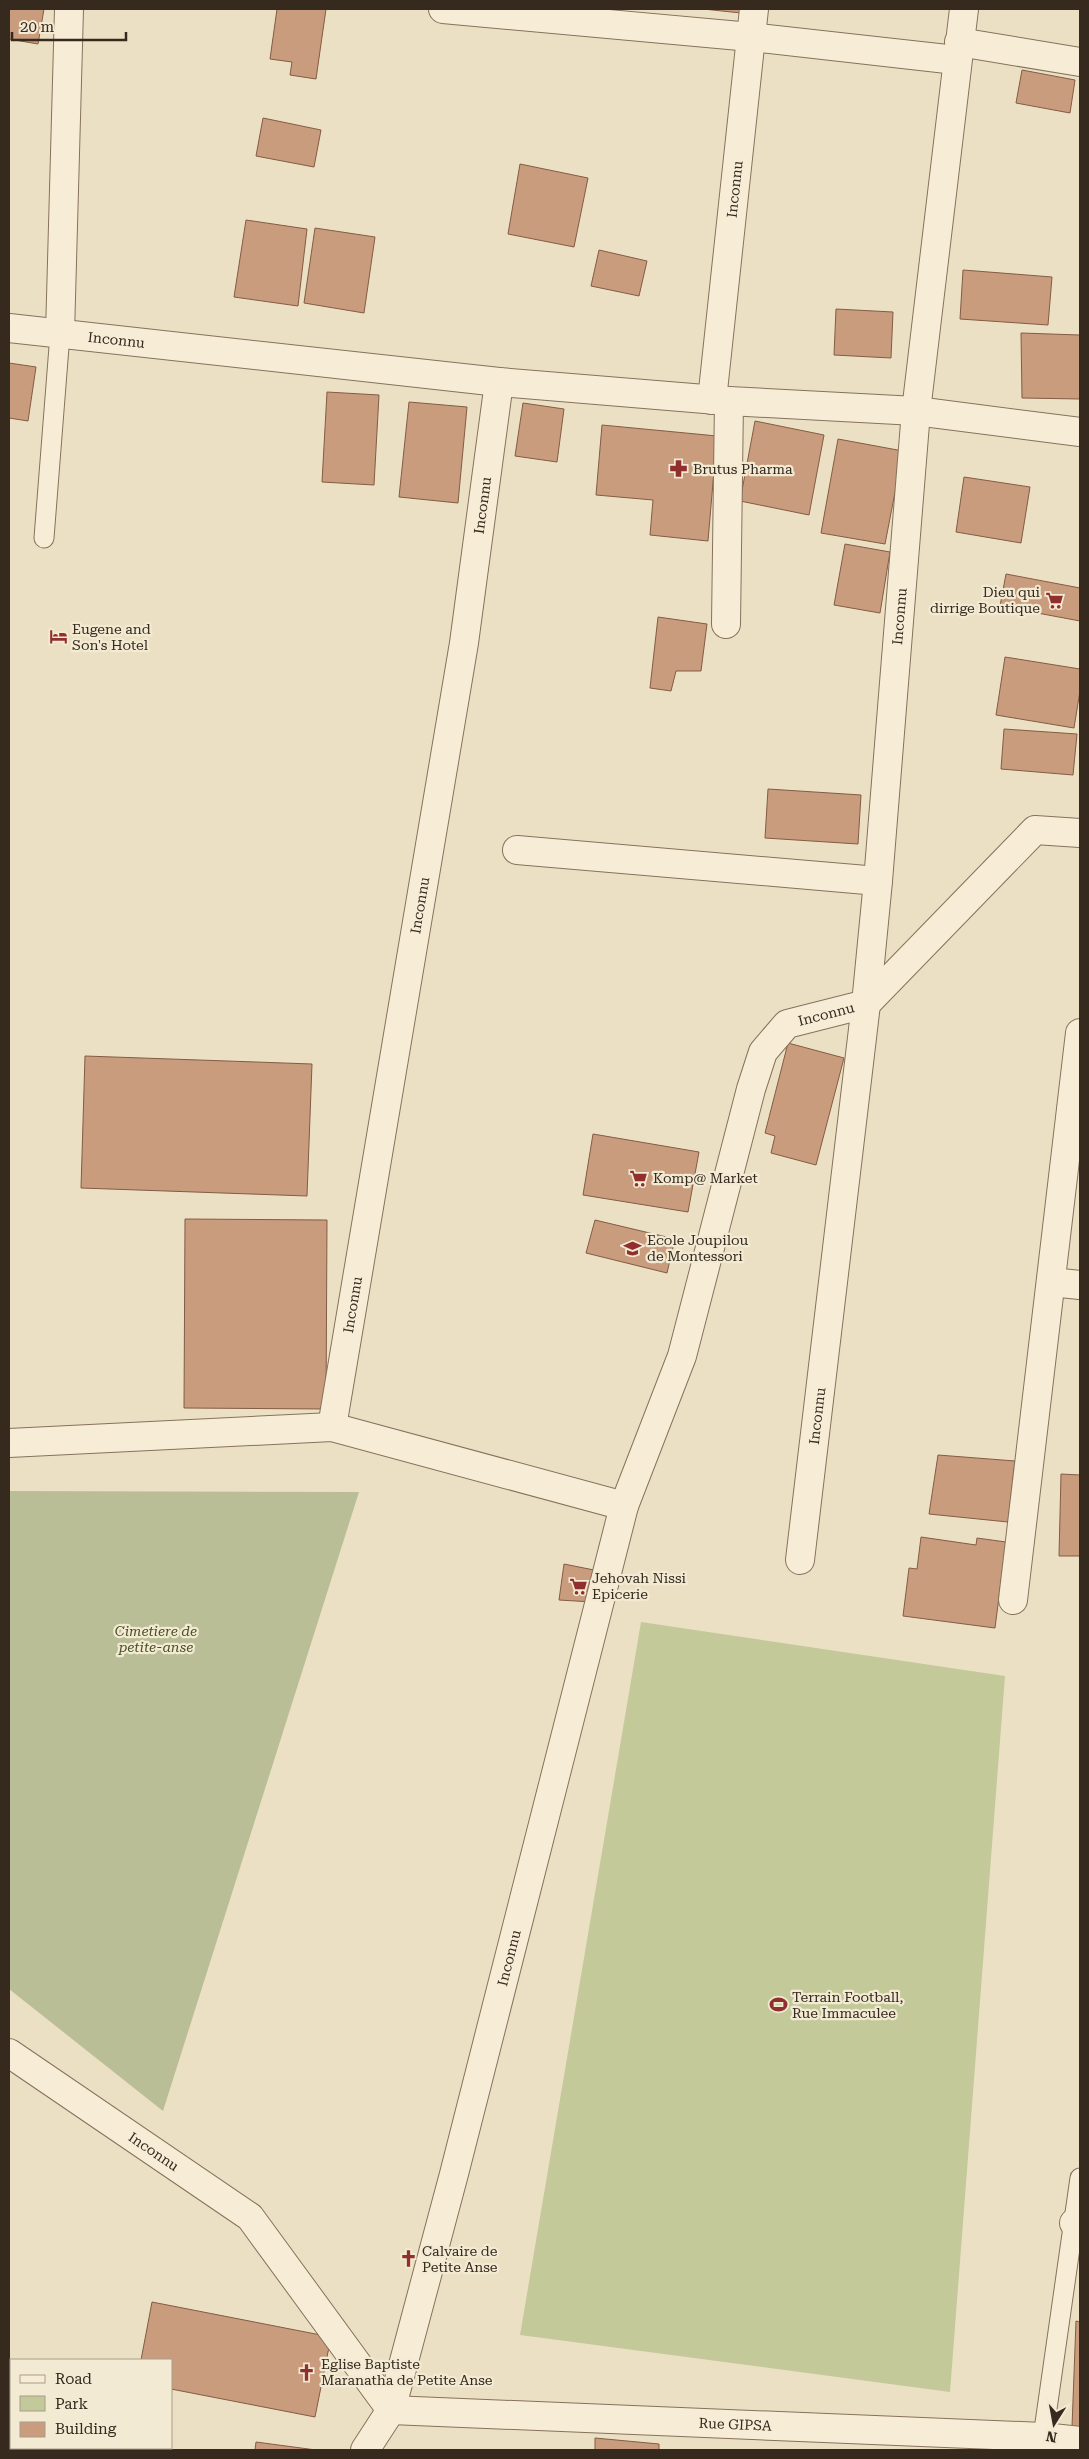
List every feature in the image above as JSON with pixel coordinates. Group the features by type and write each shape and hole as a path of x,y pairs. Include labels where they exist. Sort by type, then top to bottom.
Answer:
{"street":[{"path":"60,334 69,9"},
{"path":"442,9 1080,62"},
{"name":"Inconnu","path":"726,624 721,401 754,9"},
{"name":"Inconnu","path":"800,1560 866,1004 878,882 916,411 964,9"},
{"name":"Inconnu","path":"9,328 499,382 721,401 916,411 1080,432"},
{"name":"Inconnu","path":"332,1426 464,644 499,382"},
{"name":"Inconnu","path":"365,2450 391,2410 454,2174 624,1506 682,1356 763,1052 787,1024 866,1004 1035,830 1080,832"},
{"path":"517,850 878,882"},
{"path":"1013,1600 1080,1033"},
{"path":"1051,1282 1080,1285"},
{"path":"9,1443 332,1426 624,1506"},
{"name":"Inconnu","path":"9,2053 250,2217 391,2410"},
{"name":"Rue GIPSA","path":"391,2410 1043,2437 1080,2441"}],"lane":[{"path":"44,538 60,334"},
{"path":"1043,2437 1077,2223 1080,2178"}],"green space":[{"name":"Cimetiere de petite-anse","path":"9,1491 359,1492 163,2111 9,1989"},
{"name":"Terrain Football, Rue Immaculee","path":"641,1622 1005,1676 950,2392 520,2335"}],"building":[{"path":"9,9 44,9 38,44 9,39"},
{"path":"277,9 326,9 316,79 290,75 292,62 270,59"},
{"path":"703,9 741,9 741,13"},
{"path":"1022,70 1075,80 1070,113 1016,103"},
{"path":"263,118 321,130 314,167 256,156"},
{"path":"520,164 588,178 574,247 508,234"},
{"path":"246,220 307,229 298,306 234,297"},
{"path":"315,228 375,237 364,313 304,303"},
{"path":"599,250 647,261 639,296 591,286"},
{"path":"963,270 1052,277 1048,325 960,319"},
{"path":"836,309 893,312 891,358 834,355"},
{"path":"1021,333 1080,335 1080,399 1022,398"},
{"path":"9,363 36,367 28,421 9,418"},
{"path":"327,392 379,395 374,485 322,482"},
{"path":"409,402 467,407 458,503 399,497"},
{"path":"523,403 564,409 557,462 515,456"},
{"path":"755,421 824,435 809,515 740,501"},
{"path":"602,425 717,436 708,541 650,535 653,500 596,495"},
{"path":"838,439 903,451 885,544 821,533"},
{"path":"964,477 1030,487 1021,543 956,532"},
{"path":"845,544 890,552 880,613 834,605"},
{"path":"1006,574 1080,588 1080,621 1000,606"},
{"path":"658,617 707,624 701,671 676,671 671,691 650,688"},
{"path":"1005,657 1080,669 1080,691 1074,728 996,715"},
{"path":"1004,729 1077,734 1073,775 1001,769"},
{"path":"768,789 861,795 858,844 765,838"},
{"path":"788,1043 844,1058 816,1165 771,1153 775,1136 765,1133"},
{"path":"85,1056 312,1064 307,1196 81,1188"},
{"path":"593,1134 699,1152 688,1212 583,1195"},
{"path":"185,1219 327,1220 326,1409 184,1408"},
{"path":"595,1220 675,1239 667,1273 586,1253"},
{"path":"938,1455 1015,1461 1008,1522 929,1514"},
{"path":"1061,1474 1080,1475 1080,1556 1059,1556"},
{"path":"921,1537 976,1545 977,1538 1006,1542 995,1628 903,1616 909,1568 917,1569"},
{"path":"564,1564 594,1570 592,1602 559,1600"},
{"path":"152,2302 331,2337 315,2417 172,2389 172,2359 141,2359"},
{"path":"1076,2321 1080,2322 1080,2427 1072,2427"},
{"path":"9,2420 10,2449 63,2449 63,2450 9,2450"},
{"path":"595,2438 659,2444 659,2450 595,2450"},
{"path":"256,2442 316,2450 255,2450"}],"place":[{"name":"Brutus Pharma","path":"679,469"},
{"name":"Dieu qui dirrige Boutique","path":"1054,600"},
{"name":"Eugene and Son's Hotel","path":"58,637"},
{"name":"Komp@ Market","path":"639,1178"},
{"name":"Ecole Joupilou de Montessori","path":"633,1248"},
{"name":"Jehovah Nissi Epicerie","path":"578,1586"},
{"name":"Terrain Football, Rue Immaculee","path":"778,2005"},
{"name":"Calvaire de Petite Anse","path":"408,2259"},
{"name":"Eglise Baptiste Maranatha de Petite Anse","path":"307,2372"}]}
